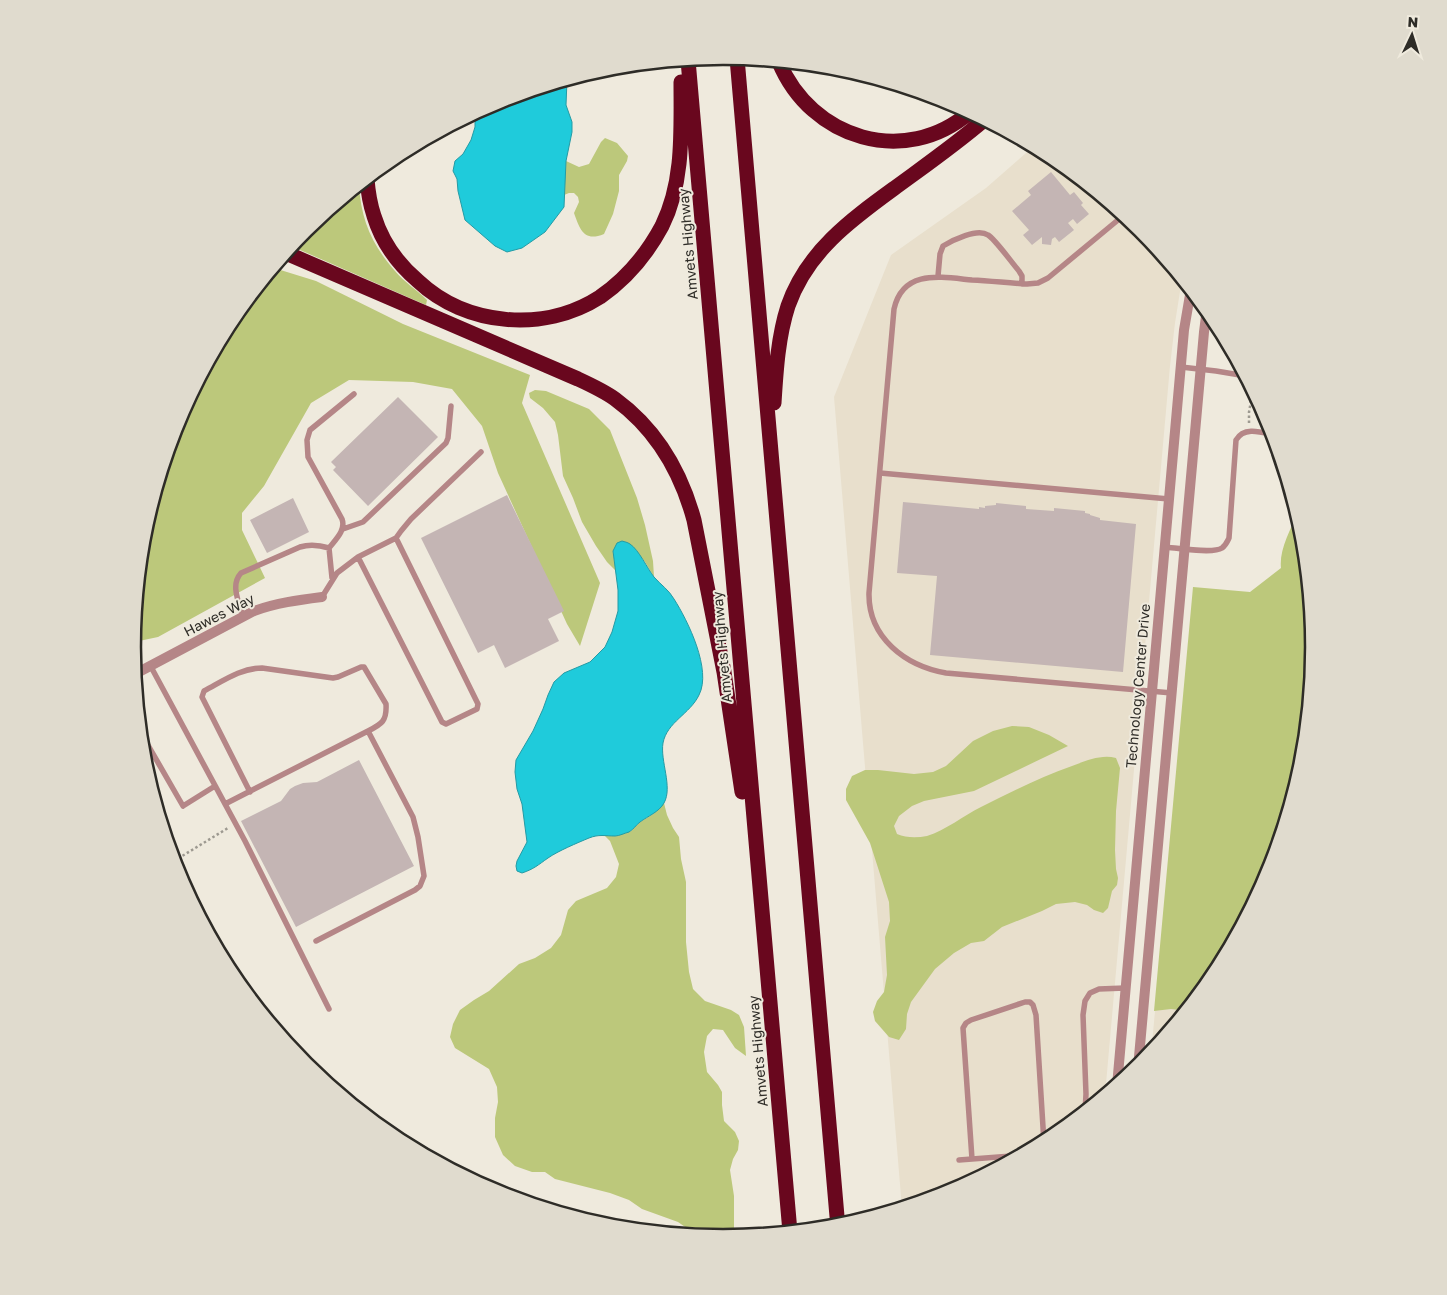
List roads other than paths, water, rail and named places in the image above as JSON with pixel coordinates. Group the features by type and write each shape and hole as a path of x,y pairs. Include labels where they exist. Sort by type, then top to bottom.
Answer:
{"highway":[{"path":"738,65 837,1219"},
{"path":"368,186 374,217 382,235 398,261 426,289 442,300 467,312 503,320 543,318 571,311 598,298 615,286 646,252 663,224 676,188 679,167 681,66"},
{"name":"Amvets Highway","path":"689,66 789,1226"},
{"path":"782,68 803,101 824,120 858,136 885,141 914,140 932,135 949,127 963,117"},
{"path":"778,535 774,432 775,383 783,324 792,296 813,260 827,242 842,228 979,124"},
{"path":"293,256 578,378 615,399 645,426 658,442 685,489 694,520 729,706 768,981"}],"street":[{"name":"Technology Center Drive","path":"1118,1076 1184,330 1189,297"},
{"path":"1139,1055 1206,321"},
{"name":"Hawes Way","path":"142,670 269,605 322,597"}],"lane":[{"path":"1118,220 1048,278 1038,283 1022,284 938,276 915,281 905,289 896,303 869,606 880,634 897,652 919,666 928,669 946,673 1172,693"},
{"path":"938,276 940,251 943,246 970,234 982,233 990,236 1019,271 1022,276 1022,284"},
{"path":"1181,367 1238,375"},
{"path":"332,578 329,548 343,529 344,524 308,457 307,440 310,430 354,394"},
{"path":"343,529 363,522 446,442 451,406"},
{"path":"1165,547 1217,550 1226,544 1229,538 1236,440 1240,434 1249,431 1265,434"},
{"path":"322,597 332,578 344,567 358,557 396,538 411,519 481,452"},
{"path":"880,473 1169,499"},
{"path":"358,557 442,722 446,724 477,708 478,704 396,538"},
{"path":"243,617 235,583 241,573 306,545 320,545 329,548"},
{"path":"150,666 245,841 329,1009"},
{"path":"225,804 250,792 368,731 383,722 386,716 386,704 364,667 332,678 251,668 243,670 204,691 202,697 250,792"},
{"path":"316,941 415,890 420,886 424,876 420,846 413,817 368,731"},
{"path":"150,749 183,806 215,786"},
{"path":"1085,1104 1083,1015 1085,1001 1090,993 1099,989 1125,988"},
{"path":"972,1159 963,1028 971,1020 1025,1002 1033,1004 1036,1015 1043,1134"},
{"path":"959,1160 1007,1156"}],"water":[{"path":"567,87 566,105 572,122 572,132 566,161 564,207 545,232 522,248 507,252 495,246 465,220 457,179 453,171 455,161 463,154 471,140 475,121 501,109"},
{"path":"627,542 637,550 654,577 670,593 680,608 697,646 700,659 703,673 699,695 665,736 663,758 667,789 664,803 659,809 629,832 617,836 589,838 568,847 522,873 517,871 516,866 527,842 522,804 517,789 516,760 533,731 554,682 564,673 590,662 605,647 618,611 618,590 613,551 617,543"}]}
